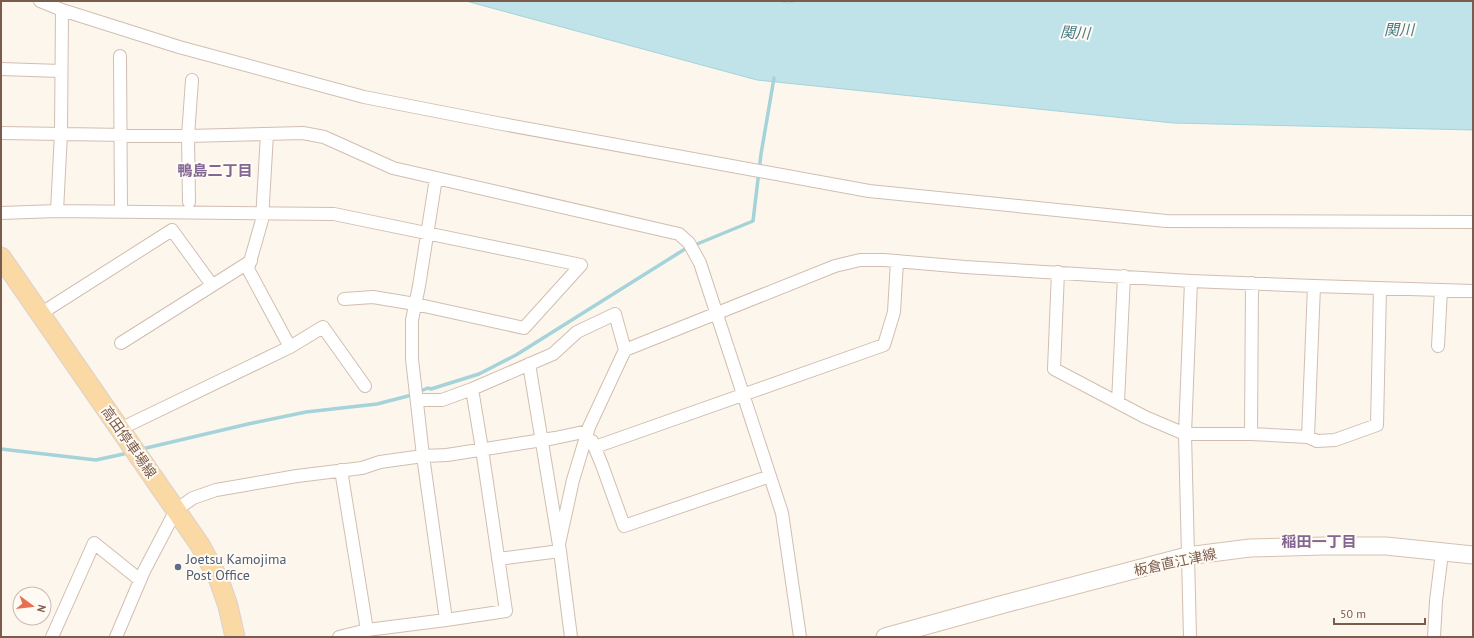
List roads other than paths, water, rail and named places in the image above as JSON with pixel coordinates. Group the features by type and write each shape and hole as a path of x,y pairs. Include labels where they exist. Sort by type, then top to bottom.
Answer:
{"main road":[{"name":"高田停車場線","path":"1,257 200,545 219,580 228,606 235,637"},
{"name":"板倉直江津線","path":"885,637 1187,556 1250,548 1324,546 1386,546 1473,556"}],"street":[{"path":"40,1 62,10 179,47 364,97 497,123 869,191 1166,221 1473,222"},
{"path":"57,211 61,133 62,10"},
{"path":"120,56 121,212"},
{"path":"1,69 61,71"},
{"path":"188,202 188,136 192,80"},
{"path":"1,133 188,136 303,133 324,137 393,168 679,234 689,242 700,263 782,513 800,637"},
{"path":"267,134 262,220 248,270 290,347"},
{"path":"436,178 412,320 412,359 423,456 446,620"},
{"path":"1,213 57,211 334,214 581,266 524,328 415,304 373,297 344,299"},
{"path":"40,314 172,230 212,285"},
{"path":"625,350 835,266 860,260 897,261 1191,281 1473,291"},
{"path":"120,342 251,261"},
{"path":"595,447 884,345 894,312 897,261"},
{"path":"1058,272 1054,369 1145,417 1185,434 1250,434 1308,437 1317,441 1335,440 1377,425 1380,288"},
{"path":"1118,402 1124,276"},
{"path":"1190,637 1185,434 1191,281"},
{"path":"1250,434 1252,283"},
{"path":"1308,437 1314,286"},
{"path":"1438,346 1441,290"},
{"path":"417,400 442,400 472,389 553,354 577,332 615,314 625,350 588,431 573,480 560,548"},
{"path":"120,429 290,347 323,327 365,386"},
{"path":"529,364 543,440 572,637"},
{"path":"339,637 367,630 506,611 472,389"},
{"path":"588,431 624,526 770,476"},
{"path":"116,637 140,580 176,510 193,498 216,490 362,468 380,462 423,456 447,455 543,440 588,431"},
{"path":"341,470 367,630"},
{"path":"52,637 94,544 140,580"},
{"path":"498,559 560,548"},
{"path":"1434,637 1436,600 1442,553"}],"water":[{"name":"関川","path":"466,1 778,1 788,3 798,1 1473,1 1473,130 1173,123 757,80"}],"waterway":[{"path":"142,449 306,412 377,404 479,374 516,355 685,249 753,221 761,154 774,78"},
{"path":"1,449 96,460 128,453"}],"place":[{"name":"Joetsu Kamojima Post Office","path":"178,567"}],"district":[{"name":"鴨島二丁目","path":"215,171"},
{"name":"稲田一丁目","path":"1319,542"}]}
